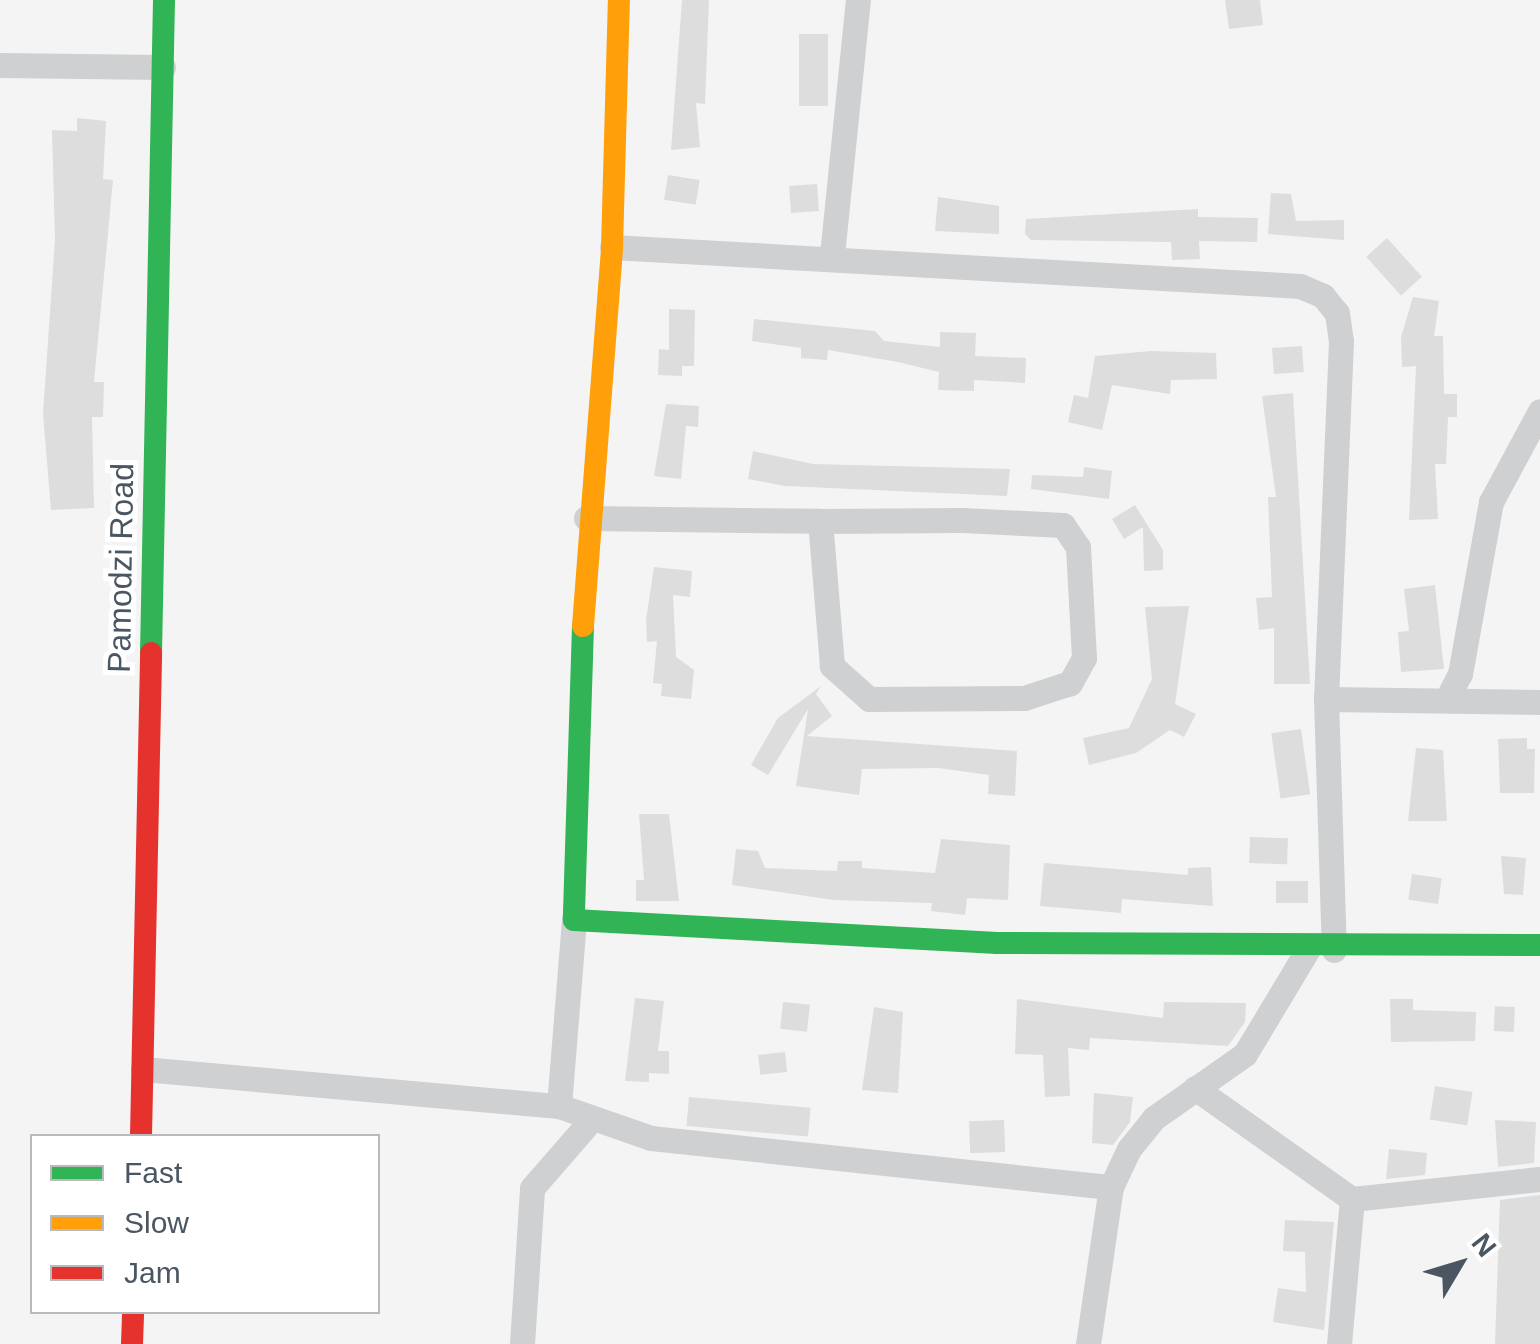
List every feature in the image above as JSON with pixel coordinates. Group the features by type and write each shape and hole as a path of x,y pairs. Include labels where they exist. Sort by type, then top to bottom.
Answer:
{"street":[{"name":"Pamodzi Road","path":"140,1134 164,0"},
{"path":"559,1106 574,920 586,518 612,247 619,0"},
{"path":"832,256 858,0"},
{"path":"0,65 163,67"},
{"path":"612,247 832,256 1300,286 1323,296 1337,313 1341,340 1326,699 1334,950"},
{"path":"1447,699 1460,674 1491,502 1540,411"},
{"path":"586,518 820,521 1063,525 1078,547 1084,658 1070,683 1024,698 868,699 832,666 820,521"},
{"path":"1326,699 1540,702"},
{"path":"574,920 997,943 1334,950 1540,945"},
{"path":"1088,1344 1111,1188 1154,1118 1245,1054 1308,949"},
{"path":"144,1069 559,1106 651,1138 1111,1188"},
{"path":"1195,1088 1352,1199 1540,1179"},
{"path":"522,1344 532,1188 585,1126"},
{"path":"1339,1344 1352,1199"},
{"path":"132,1344 133,1314"}],"building":[{"path":"682,0 709,0 705,104 696,103 700,147 671,150"},
{"path":"1225,0 1260,0 1263,25 1229,29"},
{"path":"799,34 828,34 828,106 799,106"},
{"path":"77,118 106,121 103,179 113,180 94,382 104,382 103,417 92,417 94,508 51,510 43,414 55,239 52,130 77,131"},
{"path":"668,175 700,180 696,205 664,200"},
{"path":"817,184 819,211 791,213 789,186"},
{"path":"1271,193 1291,194 1296,221 1344,220 1344,240 1268,234"},
{"path":"938,197 999,206 999,234 935,231"},
{"path":"1198,209 1198,217 1258,218 1257,242 1199,241 1200,259 1172,260 1171,242 1031,240 1025,234 1026,219"},
{"path":"1387,238 1422,277 1401,295 1366,257"},
{"path":"1413,297 1439,301 1434,336 1443,336 1444,394 1457,394 1457,417 1448,417 1446,464 1435,464 1438,519 1409,520 1416,366 1402,367 1401,337"},
{"path":"669,309 695,310 694,366 682,366 682,376 658,375 659,349 669,350"},
{"path":"754,319 875,331 884,341 940,347 940,332 976,333 975,356 1026,358 1025,383 974,380 974,391 938,390 939,372 898,362 828,350 827,360 801,358 801,348 752,341"},
{"path":"1302,346 1304,372 1274,374 1272,348"},
{"path":"1151,351 1216,353 1217,379 1171,380 1170,394 1112,385 1102,430 1068,422 1074,395 1088,398 1095,356"},
{"path":"1293,393 1310,684 1274,684 1274,628 1259,630 1256,598 1272,597 1268,497 1276,497 1262,396"},
{"path":"666,404 699,406 698,427 686,426 681,479 654,476"},
{"path":"753,451 813,464 1010,469 1007,496 785,486 748,479"},
{"path":"1084,467 1112,471 1109,499 1031,489 1032,475 1083,477"},
{"path":"1135,505 1163,550 1163,570 1144,571 1143,527 1124,539 1112,519"},
{"path":"654,567 692,571 690,597 673,595 676,657 694,670 691,699 661,696 662,684 653,683 657,641 647,642 646,620"},
{"path":"1435,585 1444,669 1401,672 1398,632 1409,631 1404,589"},
{"path":"1189,606 1175,704 1196,714 1184,737 1170,730 1136,753 1089,765 1083,738 1129,728 1152,679 1145,607"},
{"path":"821,686 816,694 832,716 807,736 1017,751 1015,796 988,794 989,775 938,768 862,769 859,795 796,786 808,709 768,775 751,765 778,718"},
{"path":"1301,729 1310,794 1280,799 1271,733"},
{"path":"1527,738 1527,749 1535,749 1534,793 1500,793 1498,739"},
{"path":"1416,748 1443,750 1447,821 1408,821"},
{"path":"639,814 669,814 679,901 636,901 636,880 644,880"},
{"path":"1250,837 1288,838 1287,864 1249,863"},
{"path":"941,839 1010,845 1008,900 967,898 965,915 931,911 932,903 834,900 732,885 736,849 758,851 765,868 837,871 838,861 862,861 862,868 935,873"},
{"path":"1501,856 1526,858 1523,895 1504,894"},
{"path":"1044,863 1188,875 1188,868 1211,867 1213,906 1122,899 1121,913 1040,906"},
{"path":"1412,874 1442,878 1438,904 1408,900"},
{"path":"1276,881 1308,881 1308,903 1276,903"},
{"path":"635,998 664,1001 658,1051 669,1051 669,1074 649,1073 649,1082 625,1081"},
{"path":"1017,999 1163,1018 1164,1002 1246,1003 1245,1022 1228,1046 1090,1038 1089,1050 1068,1048 1070,1096 1045,1097 1043,1055 1015,1054"},
{"path":"1390,999 1413,999 1413,1010 1476,1012 1475,1041 1391,1042"},
{"path":"783,1002 810,1005 807,1032 780,1029"},
{"path":"1495,1006 1515,1007 1514,1032 1494,1031"},
{"path":"874,1007 903,1012 898,1093 862,1090"},
{"path":"785,1052 787,1072 760,1075 758,1055"},
{"path":"1435,1086 1473,1092 1467,1126 1430,1120"},
{"path":"1094,1093 1133,1097 1130,1122 1113,1145 1092,1143"},
{"path":"689,1097 811,1108 808,1137 686,1126"},
{"path":"1004,1120 1005,1152 970,1153 969,1121"},
{"path":"1495,1120 1536,1122 1534,1163 1498,1167"},
{"path":"1389,1149 1427,1153 1425,1175 1386,1179"},
{"path":"1540,1195 1540,1344 1495,1344 1500,1200"},
{"path":"1285,1220 1334,1222 1324,1330 1273,1322 1278,1288 1306,1292 1305,1252 1283,1251"}],"traffic: fast":[{"path":"151,653 164,0"},
{"path":"583,626 574,920 997,943 1540,945"}],"traffic: slow":[{"path":"583,626 612,247 619,0"}],"traffic: jam":[{"path":"141,1134 151,653"},
{"path":"132,1344 133,1314"}]}
